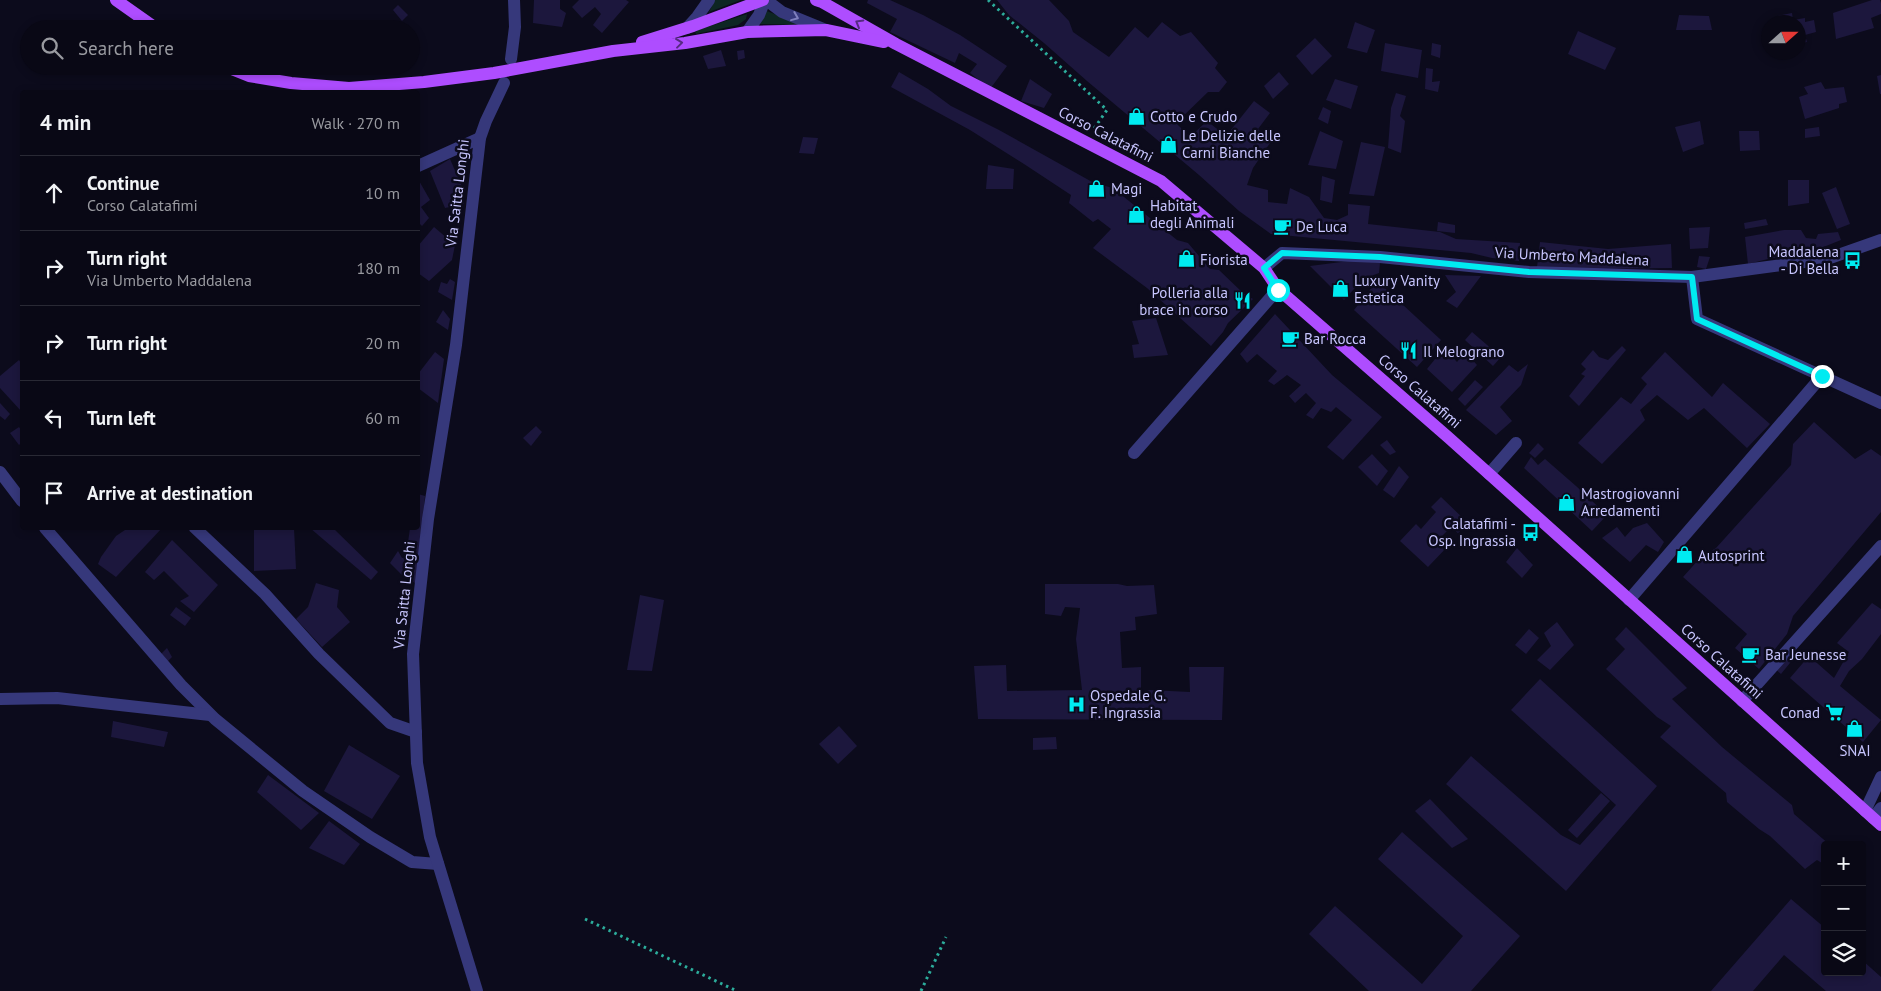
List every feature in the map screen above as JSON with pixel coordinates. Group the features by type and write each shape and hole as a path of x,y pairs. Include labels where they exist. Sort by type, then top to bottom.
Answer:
{"main road":[{"path":"116,0 144,20"},
{"path":"613,51 687,28 765,0"},
{"path":"819,1 896,44"},
{"path":"246,75 291,83 348,88 424,82 494,73 613,51 747,32 826,30 896,44"},
{"name":"Corso Calatafimi","path":"896,44 1160,181 1264,268 1278,290 1489,474 1742,701 1875,816"}],"street":[{"path":"511,59 515,27 514,0"},
{"path":"687,28 709,0"},
{"path":"747,32 759,14 765,0 782,12 826,30"},
{"name":"Via Saitta Longhi","path":"477,991 430,837 417,763 412,654 428,519 456,345 480,138 504,83"},
{"path":"420,165 480,138"},
{"name":"Via Umberto Maddalena","path":"1264,268 1282,253 1380,257 1529,272 1692,277 1827,259 1881,240"},
{"path":"1692,277 1697,319 1881,403"},
{"path":"1134,453 1278,290"},
{"path":"1629,600 1822,376"},
{"path":"1489,474 1516,443"},
{"path":"0,472 20,498"},
{"path":"47,530 181,685 210,715 303,790 370,837 412,862 438,864"},
{"path":"197,530 265,594 319,654 390,723 416,732"},
{"path":"1742,701 1881,546"},
{"path":"0,699 57,698 210,715"},
{"path":"1875,816 1881,777"}],"path":[{"path":"988,0 1107,110 1086,142"},
{"path":"585,919 737,991"},
{"path":"921,991 946,937"}],"green space":[{"path":"715,0 741,0 709,12"},
{"path":"767,11 801,25 760,24"},
{"path":"747,14 746,19 738,25 696,34 695,31"}],"building":[{"path":"534,0 560,0 560,9 566,13 562,27 533,23"},
{"path":"579,0 626,0 629,2 602,33 593,25 601,14 595,7 582,18 572,7"},
{"path":"868,0 890,0 923,15 960,35 1007,66 990,89 970,73 977,64 959,53 955,63 890,32 897,19 867,3"},
{"path":"997,0 1049,0 1069,21 1073,32 1109,57 1135,27 1148,38 1162,22 1180,36 1191,32 1218,63 1215,68 1227,82 1219,92 1208,92 1176,123 1190,137 1207,121 1226,136 1254,101 1270,113 1258,129 1270,143 1253,168 1247,185 1268,190 1268,202 1287,204 1290,188 1309,197 1324,218 1337,220 1348,215 1348,204 1370,206 1368,224 1440,232 1456,239 1520,243 1519,261 1471,253 1271,234 1239,211 1009,15"},
{"path":"1872,0 1880,0 1881,3 1881,14 1871,18 1874,28 1836,39 1833,13"},
{"path":"398,5 408,15 401,20 393,10"},
{"path":"1679,15 1709,16 1712,30 1676,30"},
{"path":"1814,20 1816,32 1806,35 1806,22"},
{"path":"1355,22 1375,30 1367,53 1347,48"},
{"path":"1578,31 1616,48 1605,70 1568,54"},
{"path":"1315,38 1332,56 1312,75 1296,56"},
{"path":"1385,43 1422,50 1418,78 1381,71"},
{"path":"1432,43 1441,45 1440,58 1431,55"},
{"path":"721,50 726,66 708,69 703,56"},
{"path":"744,50 745,58 738,60 737,51"},
{"path":"1426,68 1433,69 1432,82 1440,81 1438,92 1425,89"},
{"path":"899,72 928,89 951,106 999,130 1094,183 1113,188 1177,240 1188,243 1210,269 1219,270 1243,293 1253,299 1228,323 1211,346 1147,288 1093,248 1111,229 1098,219 1093,222 1069,203 1071,195 1024,164 970,130 891,87"},
{"path":"1279,72 1289,84 1273,99 1264,86"},
{"path":"1881,75 1881,94 1880,94 1877,76"},
{"path":"1030,79 1052,94 1044,108 1021,101"},
{"path":"1335,79 1358,86 1351,109 1326,100"},
{"path":"1821,82 1825,89 1844,87 1847,102 1839,104 1839,108 1805,119 1799,97 1808,94 1804,87"},
{"path":"1396,93 1406,96 1400,116 1405,121 1401,153 1388,148 1391,108"},
{"path":"1323,107 1331,111 1328,124 1318,119"},
{"path":"1700,121 1704,144 1683,152 1675,127"},
{"path":"1819,127 1820,136 1805,138 1805,129"},
{"path":"1320,131 1343,141 1336,169 1308,165"},
{"path":"1739,131 1759,131 1760,150 1740,151"},
{"path":"803,137 818,138 814,154 799,153"},
{"path":"1361,142 1385,147 1374,196 1349,194"},
{"path":"450,159 463,189 464,204 445,208 430,171"},
{"path":"988,165 1014,169 1013,189 986,189"},
{"path":"1322,176 1335,180 1332,203 1320,200"},
{"path":"1788,180 1809,180 1809,203 1788,206"},
{"path":"420,182 430,200 421,207 429,218 422,226 420,224"},
{"path":"1836,187 1850,224 1837,229 1822,193"},
{"path":"1766,219 1768,225 1745,229 1744,223"},
{"path":"1438,222 1455,225 1455,233 1437,231"},
{"path":"434,227 455,245 452,260 429,281 420,274 420,244"},
{"path":"1710,227 1708,248 1690,249 1689,228"},
{"path":"1784,230 1801,230 1806,238 1816,239 1818,234 1838,232 1841,240 1811,252 1748,264 1745,237"},
{"path":"1540,242 1608,249 1671,244 1672,268 1582,269 1537,267"},
{"path":"1699,256 1710,257 1706,269 1697,267"},
{"path":"1357,260 1380,263 1379,273 1363,279 1344,300 1310,266"},
{"path":"1445,275 1481,276 1457,308 1446,301 1456,292"},
{"path":"450,279 455,282 452,300 438,292 441,282 447,284"},
{"path":"1377,281 1441,340 1417,367 1354,310"},
{"path":"443,310 450,319 448,330 436,322"},
{"path":"1275,314 1332,375 1382,417 1343,460 1327,447 1352,420 1336,407 1331,412 1321,408 1313,419 1306,415 1316,403 1306,393 1295,403 1289,396 1301,385 1287,375 1274,385 1268,381 1277,371 1257,354 1247,363 1240,354"},
{"path":"1156,318 1168,355 1134,358 1132,345 1139,344 1132,321"},
{"path":"1472,332 1501,357 1493,366 1465,340"},
{"path":"1622,346 1626,350 1579,406 1569,396 1585,376 1581,374 1586,369 1581,364 1593,350 1599,357 1608,360"},
{"path":"1444,348 1457,362 1465,352 1477,365 1452,392 1427,369"},
{"path":"435,352 444,359 438,403 420,390 420,371"},
{"path":"1665,352 1712,397 1723,383 1770,424 1747,448 1704,408 1688,420 1657,395 1640,410 1645,420 1602,464 1578,443 1621,397 1631,404 1647,384 1641,378"},
{"path":"19,360 20,410 0,388 0,376"},
{"path":"1528,364 1521,385 1500,407 1512,421 1496,435 1466,410 1509,365 1518,372"},
{"path":"1475,380 1483,387 1465,406 1458,399"},
{"path":"0,403 10,414 5,420 0,416"},
{"path":"1814,422 1855,459 1871,449 1881,456 1881,512 1793,616 1787,634 1759,669 1735,648 1747,634 1683,577 1700,558 1716,548 1791,465 1793,444"},
{"path":"536,426 542,432 531,446 523,438"},
{"path":"19,427 20,428 19,445 10,433"},
{"path":"1387,440 1396,452 1390,455 1380,445"},
{"path":"1538,443 1544,449 1535,458 1529,453"},
{"path":"1372,454 1388,471 1377,486 1358,467"},
{"path":"1531,457 1538,465 1545,459 1607,515 1592,531 1524,468"},
{"path":"1399,466 1409,477 1394,498 1383,490"},
{"path":"420,495 425,496 417,584 404,577 390,563 398,551 402,558 406,557 410,530 420,530"},
{"path":"1441,497 1468,523 1458,533 1451,527 1440,538 1448,546 1428,567 1400,541 1416,524 1421,529 1436,512 1431,507"},
{"path":"1647,523 1664,542 1658,552 1646,545 1630,562 1602,538 1617,527 1625,537 1633,528"},
{"path":"125,530 160,530 116,577 98,564 116,536"},
{"path":"254,530 294,530 296,569 254,571"},
{"path":"312,530 335,530 378,572 371,580"},
{"path":"172,540 218,585 194,612 180,601 189,596 164,571 154,580 145,572"},
{"path":"1517,548 1533,565 1522,578 1506,562"},
{"path":"316,583 339,590 337,607 350,622 322,647 296,619 308,607"},
{"path":"1045,584 1154,585 1157,614 1135,617 1136,630 1120,632 1122,668 1141,667 1141,694 1149,690 1190,692 1189,667 1224,667 1222,720 978,719 974,666 1006,665 1007,691 1082,690 1076,639 1080,608 1065,607 1061,616 1045,614"},
{"path":"640,595 664,600 652,671 627,670"},
{"path":"1872,603 1881,609 1881,634 1862,659 1849,671 1840,686 1881,720 1863,742 1790,678 1809,656 1834,678 1849,652 1837,643"},
{"path":"176,607 191,618 185,626 170,615"},
{"path":"1557,622 1574,645 1550,670 1537,660 1551,646 1544,633"},
{"path":"1626,627 1687,688 1672,699 1722,747 1792,805 1794,814 1825,841 1821,841 1821,862 1817,860 1805,869 1770,836 1727,802 1726,793 1660,737 1671,726 1657,717 1606,669 1625,649 1615,639"},
{"path":"1529,629 1539,638 1526,654 1515,645"},
{"path":"1791,647 1798,653 1781,674 1773,667"},
{"path":"167,648 172,657 166,663 160,655"},
{"path":"1540,679 1657,786 1566,891 1446,784 1471,756 1561,835 1580,845 1616,805 1511,710"},
{"path":"113,721 168,732 164,747 111,737"},
{"path":"839,726 857,746 838,764 819,744"},
{"path":"1056,737 1057,749 1033,750 1033,738"},
{"path":"349,745 400,776 372,819 324,791"},
{"path":"268,775 319,813 301,830 257,792"},
{"path":"1601,793 1610,801 1577,838 1568,830"},
{"path":"1430,799 1468,839 1452,848 1415,811"},
{"path":"329,821 360,844 344,865 309,848"},
{"path":"1402,832 1520,936 1471,991 1369,991 1309,934 1335,906 1422,984 1463,936 1378,859"},
{"path":"1791,899 1821,925 1821,976 1866,976 1866,964 1881,977 1881,991 1826,991 1784,955 1753,991 1711,991"}],"place":[{"name":"Cotto e Crudo","path":"1136,116"},
{"name":"Le Delizie delle Carni Bianche","path":"1168,144"},
{"name":"Magi","path":"1097,188"},
{"name":"Habitat degli Animali","path":"1136,214"},
{"name":"De Luca","path":"1282,226"},
{"name":"Fiorista","path":"1186,259"},
{"name":"Maddalena - Di Bella","path":"1853,260"},
{"name":"Luxury Vanity Estetica","path":"1340,289"},
{"name":"Polleria alla brace in corso","path":"1242,301"},
{"name":"Bar Rocca","path":"1290,338"},
{"name":"Il Melograno","path":"1409,351"},
{"name":"Mastrogiovanni Arredamenti","path":"1567,502"},
{"name":"Calatafimi - Osp. Ingrassia","path":"1530,532"},
{"name":"Autosprint","path":"1684,555"},
{"name":"Bar Jeunesse","path":"1751,654"},
{"name":"Ospedale G. F. Ingrassia","path":"1076,704"},
{"name":"Conad","path":"1834,712"},
{"name":"SNAI","path":"1855,729"}],"route":[{"path":"1278,290 1264,268 1282,253 1380,257 1529,272 1692,277 1697,319 1822,376"}]}
